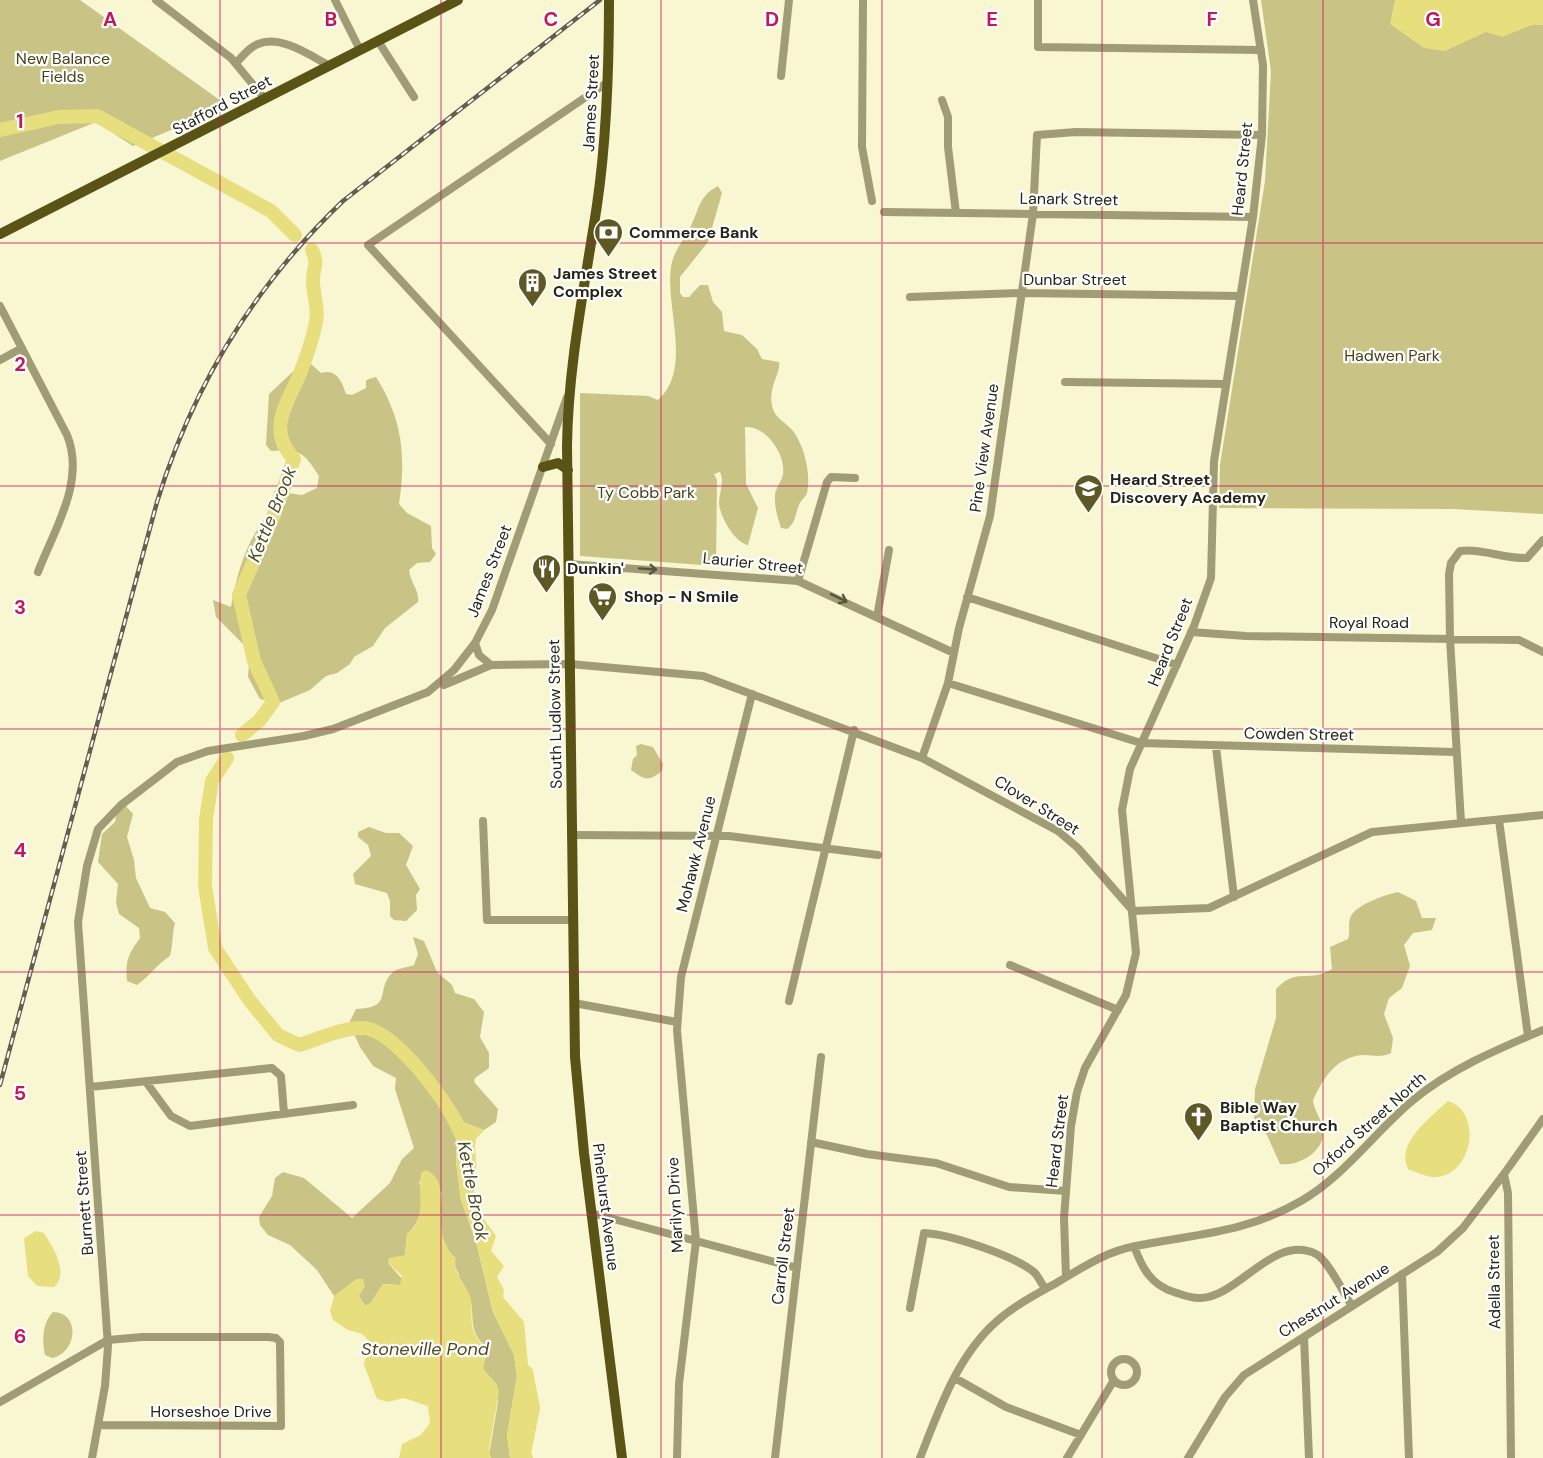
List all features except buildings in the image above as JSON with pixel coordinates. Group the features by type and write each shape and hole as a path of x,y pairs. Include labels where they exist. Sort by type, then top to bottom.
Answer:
{"main road":[{"name":"Stafford Street","path":"0,234 378,41 443,3 458,0"},
{"name":"James Street","path":"568,395 603,155 608,82 609,4"},
{"name":"South Ludlow Street","path":"568,395 574,958"},
{"path":"543,467 558,463 567,470"},
{"name":"Pinehurst Avenue","path":"574,958 577,1084 622,1458"}],"street":[{"path":"157,0 236,63 265,99"},
{"path":"335,0 360,50"},
{"path":"781,76 789,0"},
{"path":"863,0 862,147 872,201"},
{"path":"1038,0 1038,47 1261,50"},
{"name":"Heard Street","path":"1066,1277 1064,1244 1066,1191 1077,1092 1086,1068 1118,1010 1133,973 1136,953 1122,800 1130,769 1191,632 1207,590 1213,563 1214,461 1253,216 1262,135 1264,80 1253,0"},
{"path":"378,41 414,97"},
{"path":"236,63 252,47 267,42 301,51 330,66"},
{"path":"551,444 368,245 608,82"},
{"path":"942,100 948,117 948,147 956,213"},
{"name":"Pine View Avenue","path":"922,758 948,683 967,597 990,516 1033,214 1037,135 1076,132 1262,135"},
{"name":"Lanark Street","path":"885,212 1253,216"},
{"name":"Dunbar Street","path":"910,297 1022,293 1240,296"},
{"path":"0,306 67,435 74,456 74,480 38,572"},
{"path":"0,360 22,348"},
{"path":"1065,382 1226,384"},
{"name":"James Street","path":"78,946 79,911 87,866 98,829 121,805 177,762 215,750 324,732 429,691 454,670 475,643 500,591 568,395"},
{"path":"798,580 827,482 831,477 855,478"},
{"path":"1461,822 1450,639 1449,574 1451,563 1458,552 1470,550 1527,558 1543,540"},
{"path":"877,617 889,550"},
{"name":"Laurier Street","path":"569,564 798,580 954,653"},
{"path":"967,597 1177,665"},
{"name":"Royal Road","path":"1191,632 1257,637 1519,640 1543,652"},
{"path":"475,643 479,655 491,665"},
{"name":"Clover Street","path":"429,691 491,665 570,664 690,674 854,730 922,758 1058,831 1078,848 1133,911"},
{"name":"Cowden Street","path":"948,683 1142,743 1216,747 1455,752"},
{"name":"Mohawk Avenue","path":"677,1022 681,977 752,694"},
{"path":"789,1001 854,730"},
{"path":"1216,747 1234,897"},
{"path":"1133,911 1209,908 1361,836 1461,822 1543,815"},
{"path":"1499,820 1528,1036"},
{"path":"483,821 487,920 574,920"},
{"path":"571,835 716,836 878,855"},
{"name":"Burnett Street","path":"78,946 108,1340 108,1364 92,1458"},
{"path":"1010,965 1118,1010"},
{"path":"574,1003 677,1022"},
{"name":"Marilyn Drive","path":"677,1022 696,1241 679,1384 677,1458"},
{"name":"Oxford Street North","path":"920,1458 955,1378 984,1333 1010,1311 1106,1255 1134,1246 1231,1230 1284,1210 1323,1185 1430,1087 1543,1030"},
{"name":"Carroll Street","path":"775,1458 821,1057"},
{"path":"90,1087 273,1069 281,1076 284,1114"},
{"path":"146,1082 171,1116 185,1125 202,1126 353,1105"},
{"path":"1504,1174 1543,1119"},
{"path":"811,1142 867,1154 936,1163 1009,1186 1066,1191"},
{"name":"Chestnut Avenue","path":"1188,1458 1237,1381 1448,1244 1504,1174"},
{"name":"Adella Street","path":"1504,1174 1508,1193 1511,1458"},
{"path":"591,1213 796,1268"},
{"path":"910,1308 924,1233 941,1234 962,1240 1021,1265 1034,1272 1045,1289"},
{"path":"1134,1246 1140,1263 1155,1282 1166,1289 1199,1299 1216,1294 1278,1255 1292,1251 1312,1252 1323,1259 1352,1306"},
{"path":"1402,1274 1409,1458"},
{"name":"Horseshoe Drive","path":"99,1425 281,1426 280,1345 276,1338 142,1337 108,1340"},
{"path":"1304,1337 1309,1458"},
{"path":"0,1402 108,1340"},
{"path":"955,1378 1006,1407 1081,1435"},
{"path":"1067,1458 1114,1380"}],"green space":[{"name":"New Balance Fields","path":"0,0 80,0 228,106 133,146 96,122 0,161"},
{"name":"Hadwen Park","path":"1261,0 1543,0 1543,514 1453,509 1219,508 1220,465 1265,181 1271,71"},
{"name":"Ty Cobb Park","path":"718,186 722,193 708,242 680,277 680,293 683,297 689,297 700,285 708,285 713,302 722,312 724,331 742,335 757,349 762,359 779,362 772,392 772,406 778,417 793,431 801,445 807,470 807,493 800,503 792,524 787,529 781,528 775,499 783,474 781,458 773,442 767,436 760,431 745,427 746,484 758,508 748,545 735,536 722,514 719,504 722,481 720,472 714,474 717,480 716,566 580,556 580,393 648,396 658,400 668,387 674,372 676,355 670,283 672,261 703,198"},
{"path":"310,363 321,373 331,372 338,377 346,394 352,395 366,388 366,380 376,377 392,408 400,439 402,470 399,504 407,513 431,526 432,548 436,554 430,562 417,563 409,570 418,594 418,602 385,628 373,646 354,657 350,664 337,673 326,676 310,690 279,703 260,699 248,677 250,651 216,617 213,600 231,607 250,542 273,509 274,491 302,495 317,488 319,476 305,457 295,451 271,451 266,445 269,394 299,366"},
{"path":"641,744 653,747 663,764 662,771 650,778 643,778 631,770 633,759 637,755 636,746"},
{"path":"125,805 133,814 127,837 134,860 136,878 150,908 165,912 175,923 170,956 137,985 127,981 126,969 130,954 140,938 139,928 119,914 116,902 118,884 98,862 102,834 115,822 117,811"},
{"path":"369,827 386,833 399,833 413,846 406,865 420,889 416,895 417,910 406,921 394,920 390,916 390,901 387,893 355,884 353,874 371,856 368,845 358,837 358,832"},
{"path":"1398,892 1416,901 1422,918 1436,918 1432,930 1413,933 1404,945 1410,966 1402,988 1389,998 1384,1014 1393,1038 1391,1053 1380,1056 1354,1057 1338,1064 1332,1070 1313,1100 1323,1128 1321,1143 1303,1160 1280,1164 1267,1135 1254,1121 1255,1089 1276,1018 1276,989 1291,978 1316,975 1332,969 1330,947 1348,939 1350,919 1354,912 1372,901"},
{"path":"413,937 424,941 437,972 452,985 455,993 474,999 484,1012 480,1037 489,1053 489,1068 475,1078 474,1082 498,1109 496,1122 484,1130 463,1122 449,1108 457,1142 456,1162 461,1200 476,1242 493,1312 514,1355 517,1376 507,1435 510,1458 491,1458 489,1455 498,1402 497,1385 483,1369 483,1344 475,1333 470,1297 460,1281 439,1230 442,1193 419,1181 421,1195 419,1217 407,1234 405,1255 388,1263 403,1280 400,1285 383,1284 371,1303 365,1306 359,1296 357,1279 334,1296 317,1270 290,1245 268,1235 260,1225 259,1217 272,1196 275,1178 283,1172 304,1178 352,1218 390,1183 402,1159 414,1148 395,1089 396,1078 373,1066 360,1047 349,1023 356,1009 368,1008 380,1002 387,979 394,971 414,965 418,954"},
{"path":"53,1312 62,1314 68,1319 72,1326 72,1334 71,1342 66,1349 60,1355 52,1358 45,1355 43,1338 47,1321"}],"water":[{"path":"1395,0 1543,0 1543,25 1532,25 1502,37 1486,32 1445,51 1424,48 1390,24"},
{"path":"1448,1101 1460,1108 1467,1118 1469,1145 1464,1157 1456,1168 1445,1175 1432,1177 1409,1170 1405,1160 1410,1141 1424,1123"},
{"name":"Stoneville Pond","path":"441,1108 449,1108 463,1122 484,1130 476,1139 477,1176 474,1192 479,1204 478,1211 496,1236 491,1251 504,1266 497,1277 504,1290 503,1297 524,1322 530,1386 527,1439 533,1458 510,1458 507,1435 517,1376 514,1355 493,1312 476,1242 461,1200 456,1162 457,1142"},
{"name":"Stoneville Pond","path":"426,1170 435,1176 439,1185 443,1235 447,1247 456,1258 457,1273 470,1296 473,1329 487,1353 483,1369 497,1385 499,1392 489,1449 491,1458 399,1458 402,1444 421,1435 430,1423 428,1406 404,1398 388,1402 377,1399 364,1365 365,1359 372,1353 373,1345 362,1334 348,1330 333,1320 330,1311 334,1296 357,1279 363,1279 365,1286 359,1296 365,1306 371,1303 383,1284 400,1285 402,1276 388,1263 389,1258 405,1255 407,1234 420,1214 421,1173"},
{"path":"36,1231 44,1233 58,1260 60,1274 54,1287 37,1286 28,1276 24,1238"}],"waterway":[{"name":"Kettle Brook","path":"0,130 59,117 97,116 271,211 295,235"},
{"name":"Kettle Brook","path":"242,735 259,721 273,702 254,661 239,595 273,517 294,459 285,448 280,426 286,404 308,353 316,322 317,311 313,281 315,263 312,250"},
{"name":"Kettle Brook","path":"227,758 212,781 206,819 205,886 215,948 250,1001 278,1035 299,1045 346,1030 362,1028 374,1031 388,1039 416,1066 441,1098 457,1124"},
{"name":"Kettle Brook","path":"523,1458 533,1408 526,1372"}],"railway":[{"path":"0,1085 157,502 172,459 208,378 230,340 281,267 343,201 600,0"}],"place":[{"name":"Commerce Bank","path":"608,258"},
{"name":"James Street Complex","path":"532,308"},
{"name":"Heard Street Discovery Academy","path":"1089,514"},
{"name":"Dunkin'","path":"546,594"},
{"name":"Shop - N Smile","path":"603,622"},
{"name":"Bible Way Baptist Church","path":"1199,1142"}]}
